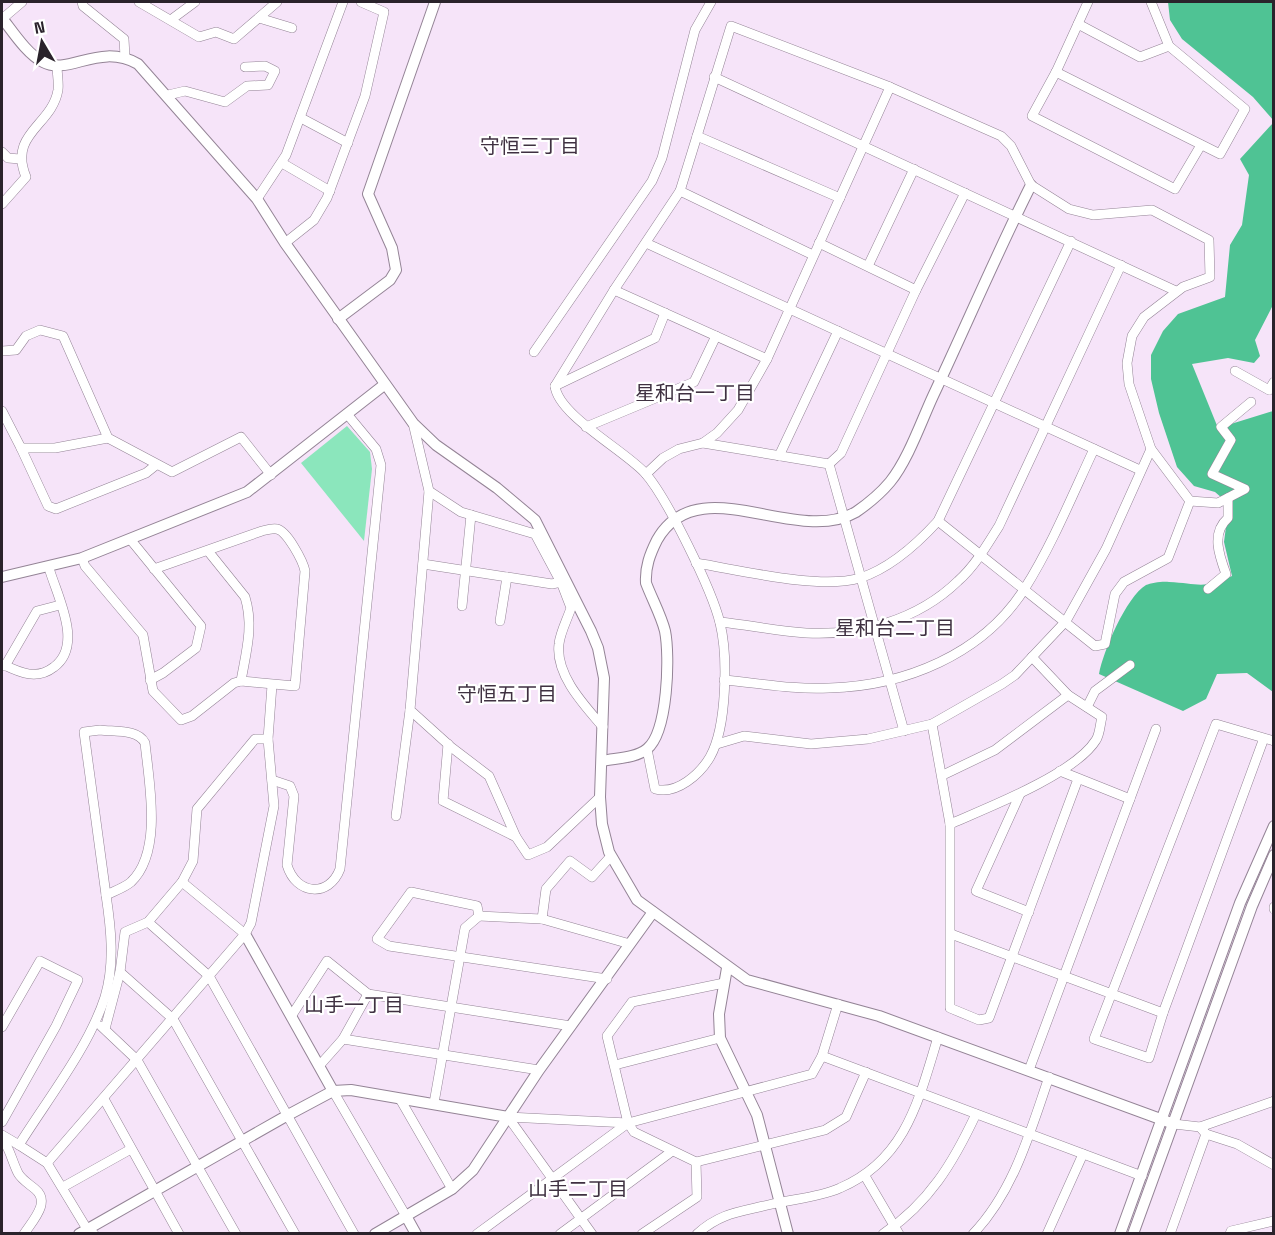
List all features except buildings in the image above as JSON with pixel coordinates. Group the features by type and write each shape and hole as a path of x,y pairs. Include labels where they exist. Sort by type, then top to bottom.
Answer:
{"street":[{"path":"21,2 2,18 45,64 57,66 102,56 125,57 138,64 168,95 257,199 285,243 413,423 436,445 497,488 535,520 557,560 598,648 604,678 600,797 602,824 611,856 637,900 726,968 747,980 838,1004 938,1037 1174,1124 1203,1130 1237,1144 1274,1165"},
{"path":"82,2 83,6 124,39 125,57"},
{"path":"139,2 172,19 199,37 216,32 234,39 277,2"},
{"path":"172,19 195,2"},
{"path":"257,199 282,163 301,118 343,2"},
{"path":"285,243 314,220 330,191 364,96 384,14 380,9 361,2"},
{"path":"338,319 390,280 396,270 392,248 368,194 435,2"},
{"path":"534,352 652,181 662,158 695,30 711,2"},
{"path":"1088,2 1056,72 1032,116 1175,189 1201,145"},
{"path":"1056,72 1220,154 1245,110 1169,46 1151,2"},
{"path":"259,18 292,28"},
{"path":"1078,24 1140,57 1169,46"},
{"path":"647,749 655,789 659,791 681,787 705,765 717,744 724,680 720,622 696,563 646,474 618,449 586,427 558,398 555,386 614,290 680,191 729,28 734,25 890,87 1001,136 1011,146 1031,185 1070,209 1093,214 1152,210 1209,240 1210,277 1176,291 1144,317 1132,336 1127,363 1129,384 1151,449 1190,501 1218,503 1245,489 1212,474 1231,440 1221,427 1251,402"},
{"path":"2,204 26,177 20,159 25,141 52,103 58,90 57,66"},
{"path":"168,95 185,91 225,102 247,86 268,85 275,71 265,66 245,67"},
{"path":"714,77 1176,291"},
{"path":"646,474 671,453 703,443 730,421 767,359 890,87"},
{"path":"301,118 348,143"},
{"path":"697,136 840,198"},
{"path":"2,152 8,158 20,159"},
{"path":"282,163 330,191"},
{"path":"868,266 914,169"},
{"path":"602,761 629,756 647,749 658,731 663,714 665,631 646,584 646,568 663,531 673,520 708,508 727,508 796,521 831,522 844,518 871,502 891,480 941,379 1031,185"},
{"path":"680,191 813,255"},
{"path":"703,443 829,464 842,453 916,290 965,193"},
{"path":"696,563 806,580 836,581 861,578 918,543 938,521 1071,241"},
{"path":"646,243 1140,470"},
{"path":"819,243 916,290"},
{"path":"720,622 808,633 844,632 875,627 913,613 957,582 981,554 999,526 1121,265"},
{"path":"614,290 767,359"},
{"path":"555,386 655,338 665,313"},
{"path":"2,351 16,350 26,336 40,330 63,336 108,438 172,472 241,437 271,475"},
{"path":"779,456 838,331"},
{"path":"586,427 694,382 716,336"},
{"path":"1235,371 1272,388"},
{"path":"2,577 49,568 82,558 247,492 384,385"},
{"path":"2,411 48,506 56,509 146,473 156,465"},
{"path":"272,780 290,786 294,796 286,866 290,875 300,886 308,890 326,886 335,879 340,868 381,465 376,448 348,414"},
{"path":"396,816 410,710 429,491 413,423"},
{"path":"21,448 55,448 108,438"},
{"path":"724,680 826,689 890,681 919,672 961,651 993,626 1024,589 1061,521 1094,449"},
{"path":"717,744 744,736 812,744 868,739 932,724 1002,684 1032,657 1066,621 1106,549 1151,449"},
{"path":"829,464 904,730"},
{"path":"429,491 461,512 535,534 561,582 571,608 558,645 563,669 574,692 603,727"},
{"path":"1208,589 1226,574 1219,556 1218,536 1219,527 1228,519 1228,498"},
{"path":"938,521 1095,646 1105,644 1115,594 1124,582 1168,558 1190,501"},
{"path":"462,606 471,515"},
{"path":"82,558 85,566 143,635 153,691 181,720 192,716 234,683 241,681 295,686 304,563 279,529 262,531 154,569"},
{"path":"130,539 197,619 201,632 196,648 150,680"},
{"path":"208,551 245,597 247,604 250,628 241,681"},
{"path":"423,564 552,584 561,582"},
{"path":"49,568 60,605 69,642 66,653 59,663 41,674 28,675 3,665 38,611 60,605"},
{"path":"500,621 507,577"},
{"path":"950,824 1020,794 1060,771 1097,739 1102,717 1068,695 1032,657"},
{"path":"1087,707 1095,691 1130,665"},
{"path":"47,1164 245,934 255,909 274,806 268,739 272,684"},
{"path":"943,775 995,750 1068,695"},
{"path":"410,710 489,776 516,837 528,855 547,847 600,797"},
{"path":"932,724 950,824 950,1008 978,1020 989,1018 1078,779"},
{"path":"1216,724 1269,740 1162,1013 1149,1058 1094,1039 1110,995 1216,724"},
{"path":"1029,1070 1156,729"},
{"path":"19,1145 76,1055 105,997 109,978 111,935 89,764 83,739 84,732 100,730 136,734 145,743 152,819 151,836 136,875 130,883 106,895"},
{"path":"105,1029 120,972 125,932 148,922 182,882 193,861 196,809 255,739 268,739"},
{"path":"448,744 442,801 516,837"},
{"path":"1060,771 1130,799"},
{"path":"1020,794 976,891 1029,912"},
{"path":"1120,1233 1240,903 1274,826"},
{"path":"1133,1233 1252,906 1274,855"},
{"path":"542,919 546,889 570,861 592,877 611,856"},
{"path":"182,882 245,934 416,1233"},
{"path":"479,916 477,906 411,892 377,939 389,946 607,979"},
{"path":"375,1233 452,1189 473,1170 539,1070 607,979 652,912"},
{"path":"434,1103 465,928 479,916 542,919 630,944"},
{"path":"148,922 209,976 354,1233"},
{"path":"951,934 1162,1013"},
{"path":"2,1027 40,961 78,980 56,1026 2,1122"},
{"path":"292,1015 327,961 368,994 450,1005 571,1026"},
{"path":"726,968 720,1038 757,1115 788,1233"},
{"path":"120,972 173,1019 296,1233"},
{"path":"724,983 632,1002 607,1036 628,1123 634,1132 671,1152 696,1162 825,1130 846,1117 866,1072"},
{"path":"319,1066 343,1039 368,994"},
{"path":"2,1137 19,1145 47,1164 63,1187 87,1232 242,1139 333,1091 351,1090 508,1117 628,1123 812,1074 822,1056 838,1004"},
{"path":"95,1019 138,1060 236,1233"},
{"path":"697,1233 713,1219 837,1190 865,1176 896,1144 909,1124 938,1037"},
{"path":"615,1065 720,1038"},
{"path":"343,1039 539,1070"},
{"path":"822,1056 1030,1132 1142,1176"},
{"path":"973,1233 988,1218 1004,1193 1030,1132 1048,1077"},
{"path":"104,1099 179,1233"},
{"path":"400,1099 452,1189"},
{"path":"1203,1130 1274,1101"},
{"path":"883,1233 896,1230 935,1188 957,1153 976,1114"},
{"path":"508,1117 592,1233"},
{"path":"477,1233 628,1123"},
{"path":"1170,1233 1203,1130"},
{"path":"2,1137 19,1175 40,1193 42,1200 41,1208 24,1233"},
{"path":"63,1187 131,1149"},
{"path":"560,1233 671,1152"},
{"path":"1047,1233 1083,1154"},
{"path":"642,1233 698,1197 696,1162"},
{"path":"865,1176 896,1230"},
{"path":"1230,1233 1274,1221"}],"green space":[{"path":"1168,2 1273,2 1273,120 1253,97 1182,39 1170,20"},
{"path":"1273,123 1273,305 1255,340 1260,356 1254,363 1228,358 1192,364 1218,428 1273,411 1273,692 1247,673 1217,674 1206,699 1183,711 1099,674 1110,639 1123,613 1138,591 1146,585 1164,582 1200,585 1214,583 1232,576 1224,542 1229,504 1215,492 1194,486 1177,467 1159,413 1151,379 1151,355 1163,331 1178,314 1225,297 1230,245 1242,225 1249,175 1240,159"},
{"path":"347,426 370,452 372,469 364,541 301,463"}],"district":[{"name":"守恒三丁目","path":"530,146"},
{"name":"星和台一丁目","path":"695,393"},
{"name":"星和台二丁目","path":"895,628"},
{"name":"守恒五丁目","path":"507,694"},
{"name":"山手一丁目","path":"354,1005"},
{"name":"山手二丁目","path":"578,1189"}]}
